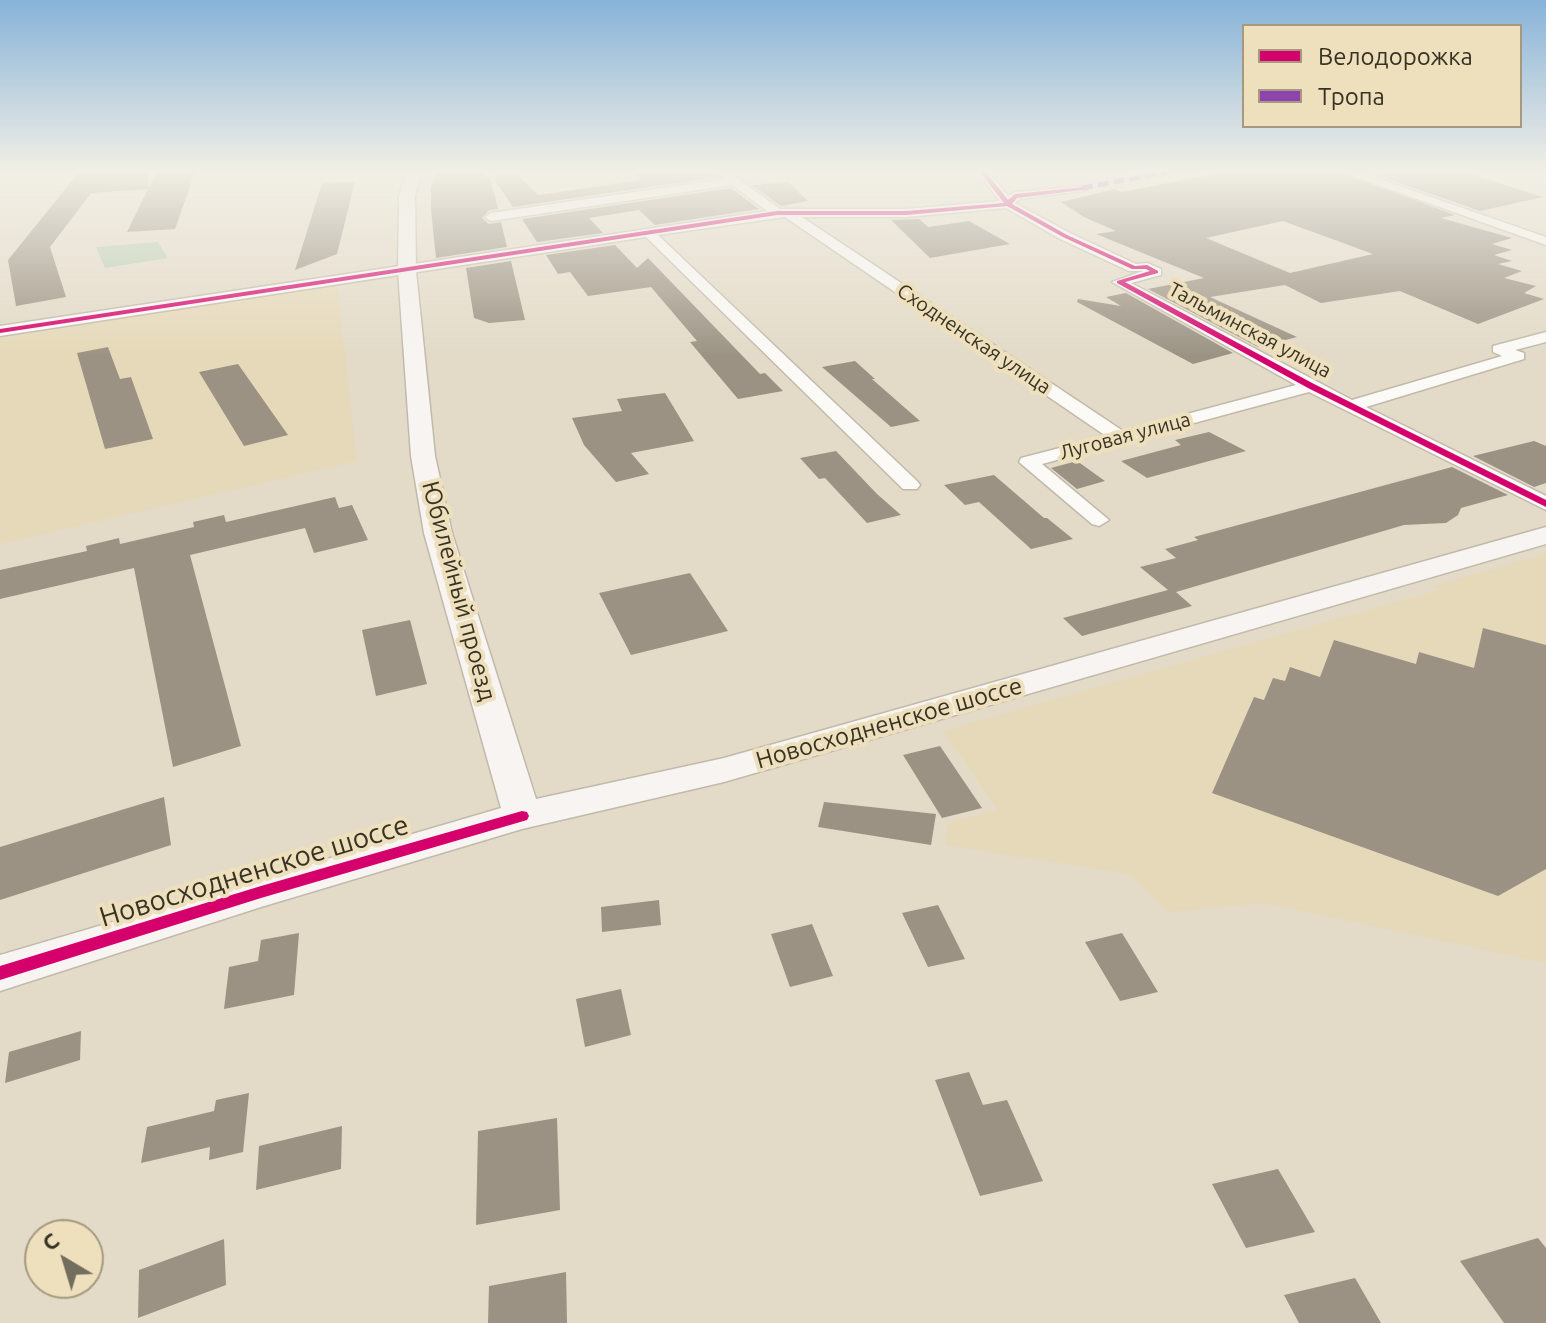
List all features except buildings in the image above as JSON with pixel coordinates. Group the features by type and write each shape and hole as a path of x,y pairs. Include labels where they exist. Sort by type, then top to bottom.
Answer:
{"main road":[{"name":"Юбилейный проезд","path":"407,234 407,271 423,456 438,533 522,816"},
{"name":"Новосходненское шоссе","path":"0,973 522,816 724,770 1546,535"}],"street":[{"path":"0,331 637,234"},
{"path":"650,234 910,485"},
{"name":"Сходненская улица","path":"813,234 1121,438"},
{"name":"Тальминская улица","path":"1061,234 1134,268 1147,267 1156,272 1119,282 1311,386 1546,504"},
{"path":"1525,234 1546,241"},
{"path":"1351,406 1518,356 1499,349 1546,337"},
{"name":"Луговая улица","path":"1099,520 1028,462 1311,386"}],"shaded area":[{"path":"337,284 357,461 0,544 0,338"},
{"path":"1546,554 1546,963 1265,903 1167,912 1129,874 945,845 948,823 998,810 943,731 1438,590 1434,586"}],"green space":[{"path":"158,242 168,258 105,268 96,247"}],"cycle path":[{"path":"0,331 640,234"},
{"path":"1061,234 1134,268 1147,267 1156,272 1119,282 1311,386 1546,504"},
{"path":"0,973 522,816"}]}
